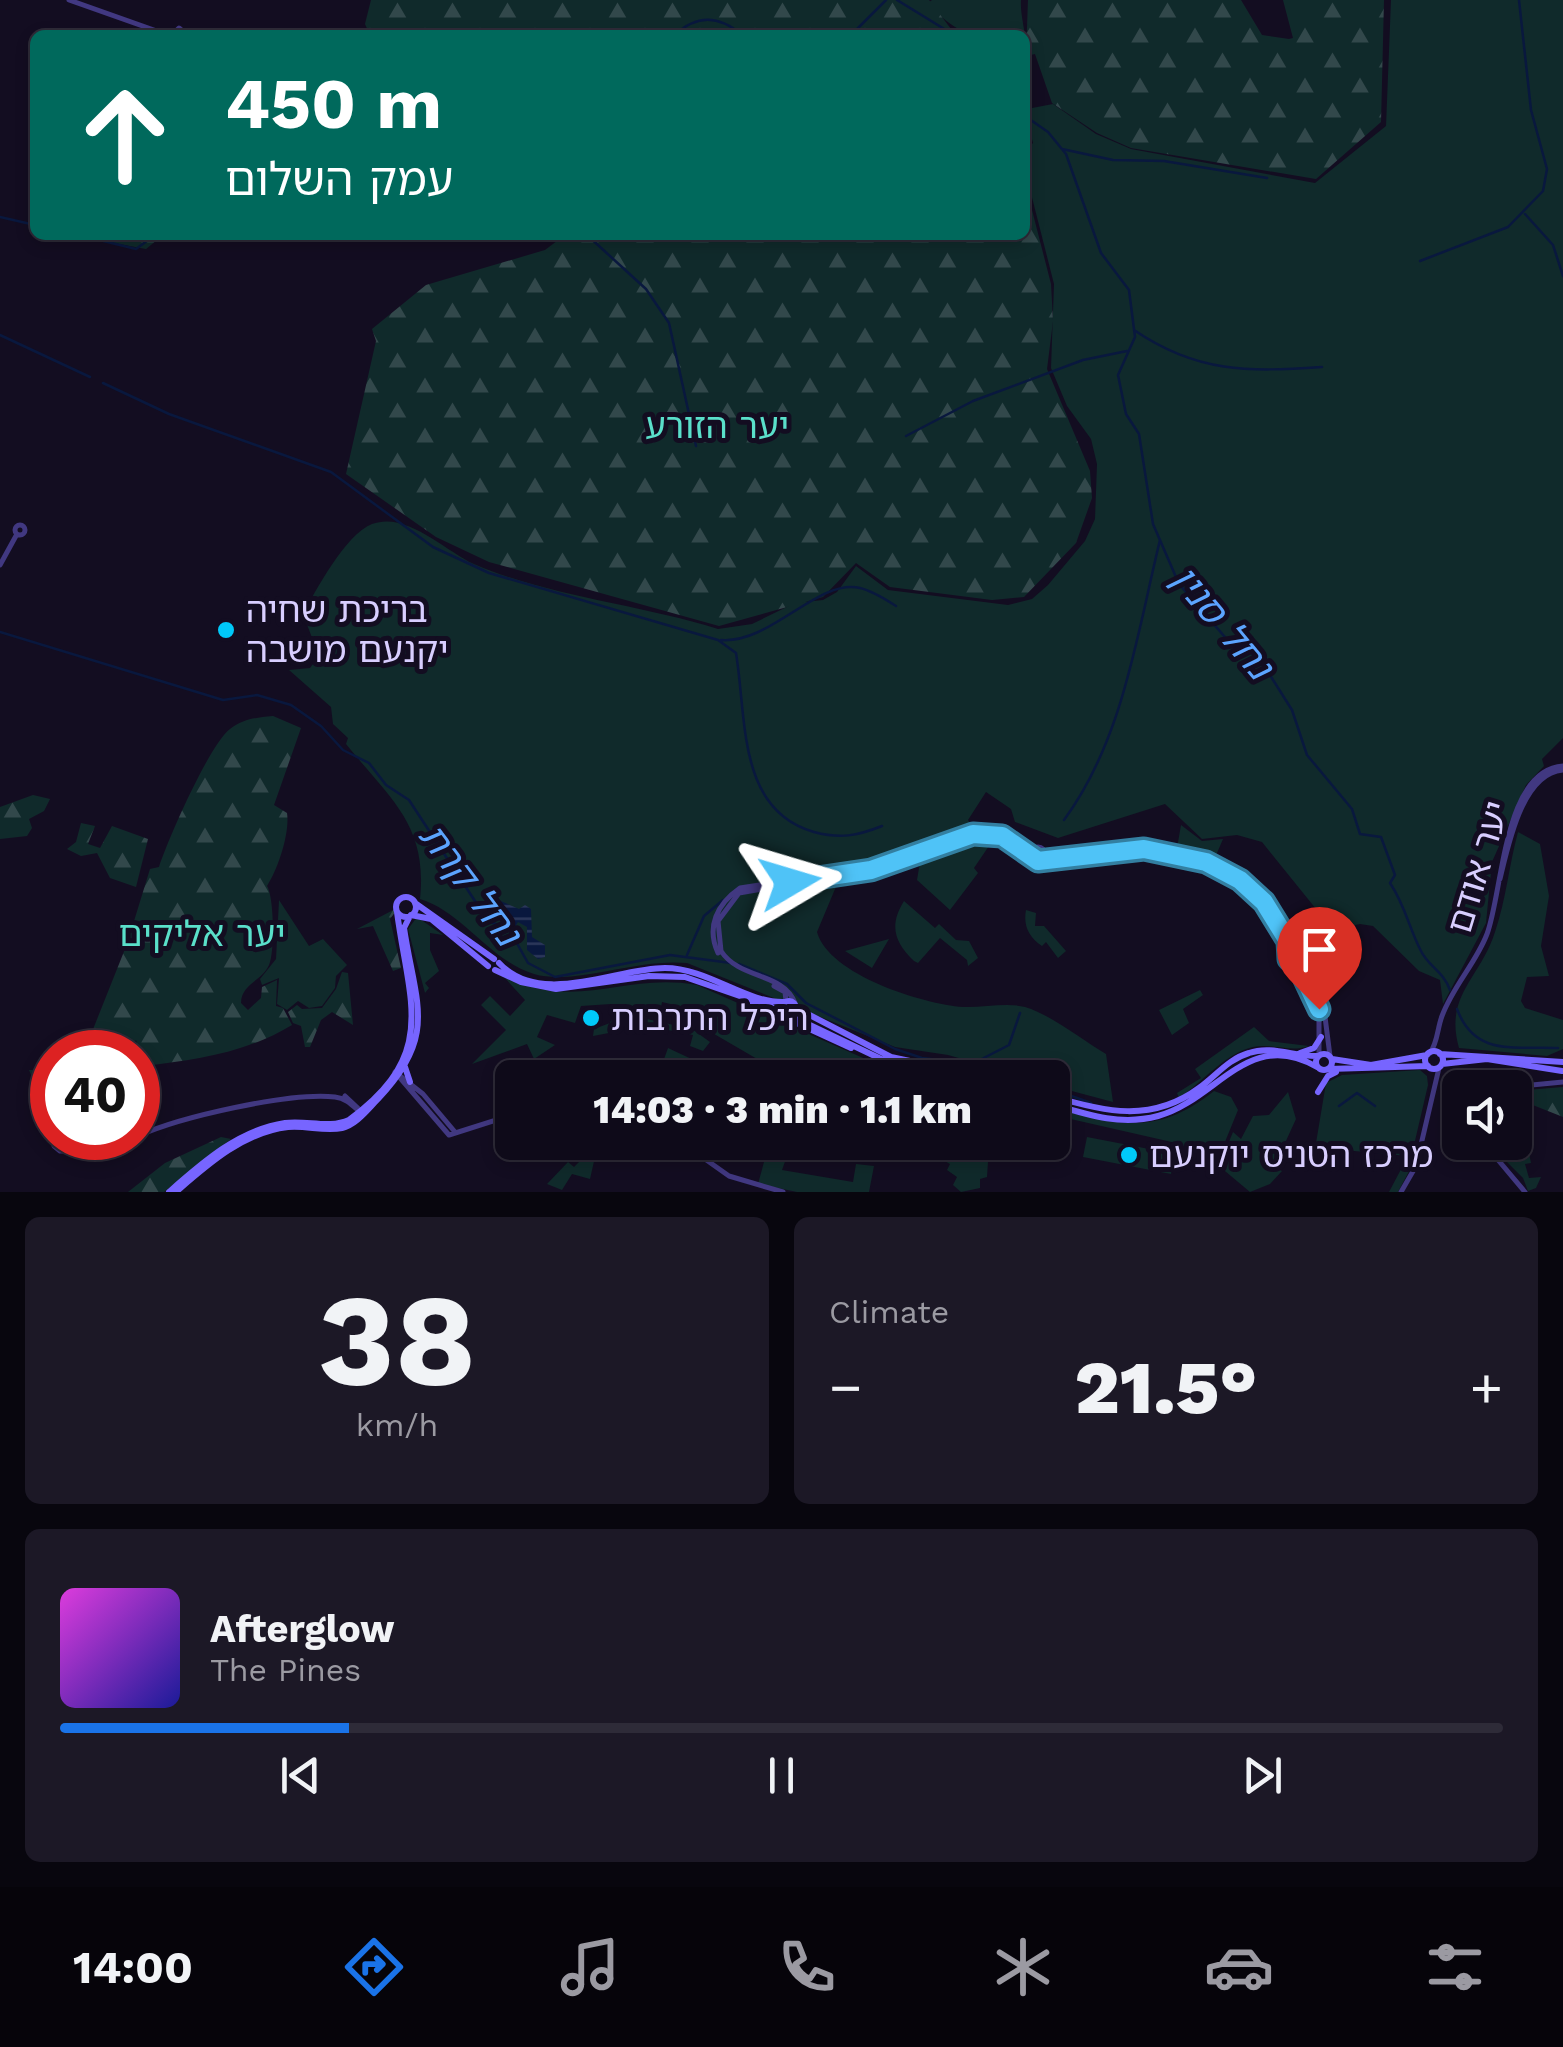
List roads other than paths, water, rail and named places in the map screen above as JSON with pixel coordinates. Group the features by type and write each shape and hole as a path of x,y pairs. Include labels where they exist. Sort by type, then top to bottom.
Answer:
{"main road":[{"path":"399,1072 414,1013 397,912 401,898 414,902 494,964 522,977 556,983 676,968 786,1007 881,1059"},
{"path":"173,1192 218,1152 252,1134 286,1123 340,1124 399,1072 415,1039 420,1004 404,928 414,902"},
{"path":"397,912 431,919 521,982 556,989 658,975 685,977 786,1007 796,1005 883,1054 910,1060"},
{"path":"725,989 885,1060"},
{"path":"786,1007 796,1005"},
{"path":"1294,1054 1314,1048 1321,1037"},
{"path":"1070,1104 1109,1112 1143,1112 1186,1097 1240,1056 1261,1050 1371,1065 1434,1054 1562,1073"},
{"path":"1434,1054 1435,1066"},
{"path":"1434,1054 1435,1066"},
{"path":"1317,1067 1319,1056"},
{"path":"1070,1106 1108,1119 1144,1119 1189,1103 1238,1064 1256,1058 1281,1057 1348,1070 1487,1059 1562,1073"},
{"path":"1329,1069 1331,1057"},
{"path":"1318,1092 1328,1076 1348,1070"},
{"path":"399,1072 410,1082"}],"street":[{"path":"69,0 160,30"},
{"path":"0,564 17,534"},
{"name":"יער אודם","path":"1434,1054 1444,1017 1489,936 1508,848 1532,791 1543,776 1563,768"},
{"path":"786,1007 783,990 739,974 717,952 712,928 726,900 749,885 863,869 983,833 1043,860 1154,849 1206,862 1253,891 1293,949"},
{"path":"1032,852 1044,849 1063,857"},
{"path":"1043,860 1044,849"},
{"path":"796,1005 786,987 742,972 723,955 716,934 726,905 750,888 866,871 916,852"},
{"path":"1293,949 1304,950 1304,961 1324,1009 1331,1057"},
{"path":"1293,949 1289,959 1319,1009 1319,1056"},
{"path":"1295,964 1304,961"},
{"path":"1401,1192 1419,1156 1435,1066"},
{"path":"399,1072 452,1132"},
{"path":"1532,1080 1562,1073"},
{"path":"410,1082 452,1132"},
{"path":"160,1128 183,1120 341,1095 358,1112"},
{"path":"452,1132 495,1120"},
{"path":"706,1160 729,1176 783,1192"},
{"path":"1497,1160 1525,1192"}],"water":[{"path":"494,898 519,909 525,905 531,909 532,937 545,945 545,957 538,959 527,950 527,927 518,922 515,927 491,912 489,900"}],"waterway":[{"path":"856,30 886,0"},
{"name":"נחל סנין","path":"897,0 946,30"},
{"path":"1420,261 1508,227 1543,191 1547,169 1531,110 1519,0"},
{"path":"681,30 709,20 734,30"},
{"name":"נחל סנין","path":"1030,119 1048,132 1066,154 1101,253 1129,290 1135,337 1118,375 1126,414 1139,434 1153,524 1179,584 1237,651 1248,650 1263,664 1292,710 1307,755 1352,809 1360,834 1381,837 1395,875 1390,883 1421,951 1450,990"},
{"path":"1062,149 1113,160 1164,161 1267,178"},
{"path":"1525,214 1553,245 1563,276"},
{"path":"0,217 30,224"},
{"path":"99,240 136,249 148,240"},
{"path":"592,240 646,289 669,323 696,446"},
{"path":"1134,330 1180,355 1202,362 1247,369 1322,367"},
{"path":"0,335 90,377"},
{"path":"906,436 973,401 1083,360 1127,351"},
{"path":"103,383 169,414 331,472 433,547 489,573 718,640 736,653 750,759 771,804 789,821 823,834 848,835 882,826"},
{"path":"1064,820 1101,756 1114,721 1160,540"},
{"path":"721,640 740,639 758,632 828,592 844,588 865,589 896,606"},
{"name":"נחל קרת","path":"0,632 223,700 257,695 291,705 321,726 343,750 369,763 386,785 409,800 488,921 509,929 528,963 555,977 670,955 731,963"},
{"path":"687,955 704,916 723,900"},
{"name":"נחל קרת","path":"739,964 787,984 806,1003 895,1049 940,1060"},
{"name":"נחל סנין","path":"1457,1009 1474,1035 1485,1042 1558,1048"},
{"path":"980,1060 1009,1045 1020,1013"},
{"path":"1339,1106 1357,1093 1375,1106"},
{"name":"נחל קרת","path":"1070,1095 1091,1103"}],"place":[{"name":"בריכת שחיה יקנעם מושבה","path":"226,630"},
{"name":"היכל התרבות","path":"591,1018"},
{"name":"מרכז הטניס יוקנעם","path":"1129,1155"}],"park label":[{"name":"יער הזורע","path":"717,426"},
{"name":"יער אליקים","path":"202,934"}]}
